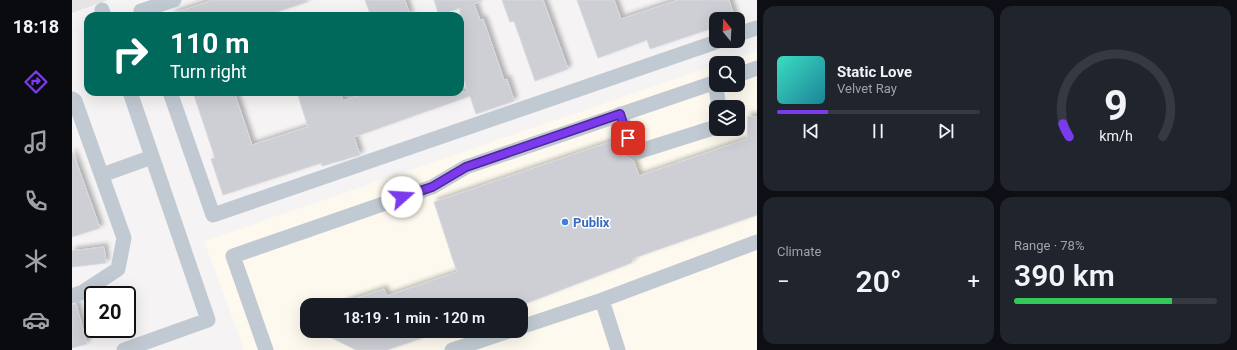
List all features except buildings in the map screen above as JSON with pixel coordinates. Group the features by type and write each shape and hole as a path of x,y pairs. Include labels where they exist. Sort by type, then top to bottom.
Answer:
{"lane":[{"path":"141,12 174,0"},
{"path":"745,32 757,28"},
{"path":"171,96 213,215 709,44"},
{"path":"745,72 757,68"},
{"path":"266,350 233,256 432,187 466,167 709,84"},
{"path":"124,350 208,320 131,96"},
{"path":"72,99 75,100 124,238 118,269 83,292 72,296"},
{"path":"620,114 632,150 637,152 709,129"},
{"path":"102,175 152,157"},
{"path":"528,325 602,300 757,242"},
{"path":"602,300 618,350"},
{"path":"452,350 488,338"}],"shaded area":[{"path":"72,0 108,0 72,13"},
{"path":"757,51 757,350 244,350 204,241 709,67 709,92 745,92 745,56 742,56"}],"place":[{"name":"Publix","path":"565,222"}],"route":[{"path":"402,197 432,187 466,167 620,114 628,138"}]}
